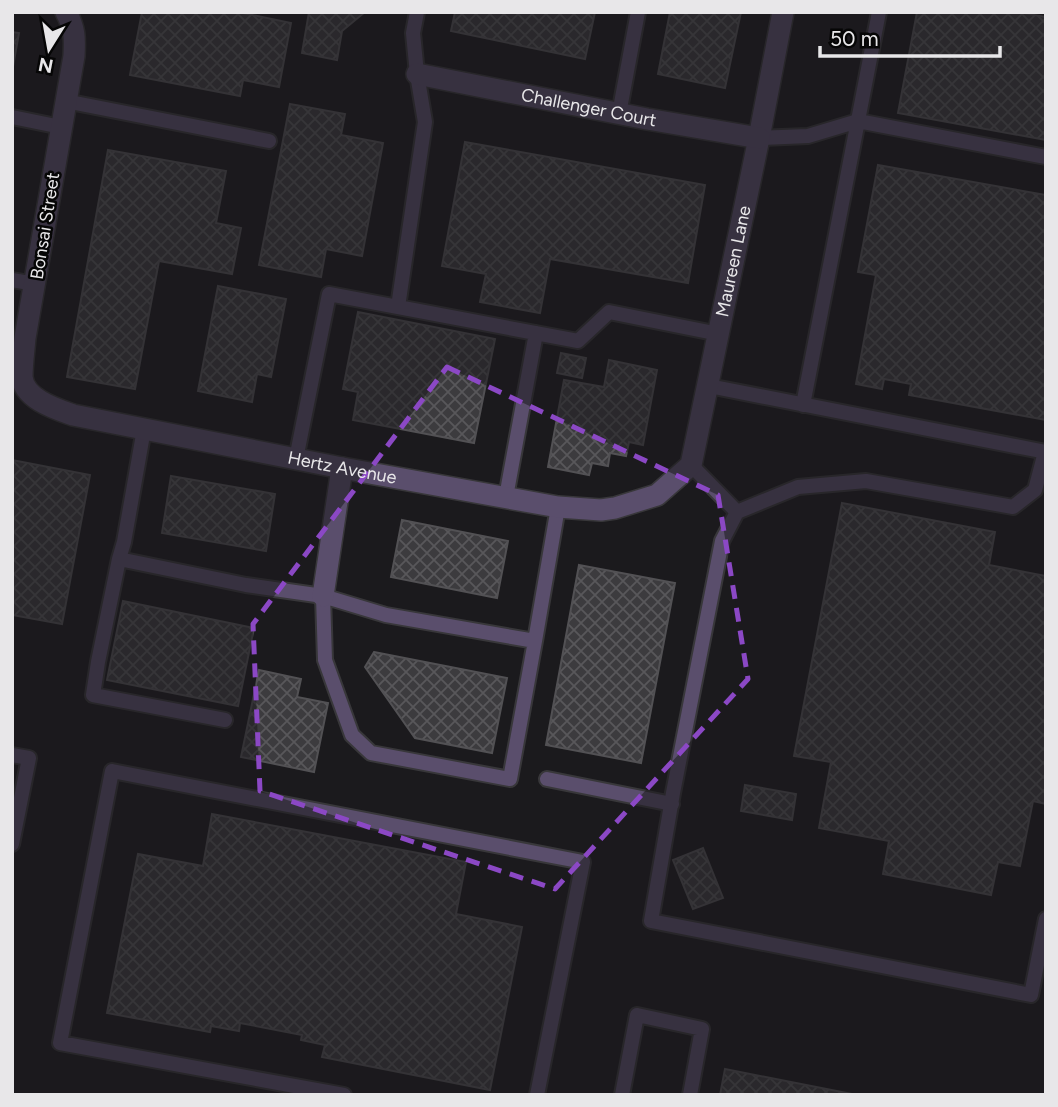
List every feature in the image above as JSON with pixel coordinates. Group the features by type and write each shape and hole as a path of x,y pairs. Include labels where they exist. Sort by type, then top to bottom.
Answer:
{"street":[{"name":"Bonsai Street","path":"22,385 25,338 74,56 75,36 66,12"},
{"name":"Maureen Lane","path":"691,465 783,12"},
{"name":"Challenger Court","path":"417,74 619,114 759,138"},
{"name":"Hertz Avenue","path":"22,385 43,403 73,415 558,507 601,510 657,495 691,465"},
{"path":"323,596 342,468"}],"lane":[{"path":"398,307 425,122 413,33 417,12"},
{"path":"619,114 638,12"},
{"path":"803,405 879,12"},
{"path":"65,101 269,141"},
{"path":"12,117 61,127"},
{"path":"759,138 808,136 858,121 1046,157"},
{"path":"12,280 35,284"},
{"path":"296,459 329,294 578,341 610,312 719,334"},
{"path":"506,497 536,333"},
{"path":"709,386 1046,452 1035,491 1013,507 866,481 798,487 737,512 722,541 651,921 1031,995 1046,919"},
{"path":"144,429 93,695 225,720"},
{"path":"691,465 737,512"},
{"path":"323,596 325,660 352,735 371,753 510,779 558,507"},
{"path":"119,559 246,585 323,596 386,615 536,641"},
{"path":"12,755 29,758 12,844"},
{"path":"344,1095 286,1089 60,1043 112,771 583,862 537,1095"},
{"path":"547,779 671,804"},
{"path":"622,1095 637,1016 702,1029 690,1095"}],"highlighted area":[{"path":"447,367 718,495 748,679 555,889 260,791 253,624"}],"building":[{"path":"142,12 238,12 291,23 279,87 243,80 240,96 130,75"},
{"path":"309,12 365,12 342,31 337,60 302,53"},
{"path":"455,12 595,12 585,59 451,31"},
{"path":"670,12 741,12 725,88 658,74"},
{"path":"917,12 1018,12 1046,17 1046,140 898,113"},
{"path":"12,32 19,33 12,72"},
{"path":"290,104 345,114 341,135 383,143 362,256 326,249 321,277 259,265"},
{"path":"465,142 705,185 688,283 550,259 540,313 480,302 486,274 442,266"},
{"path":"108,150 226,171 216,223 241,228 232,274 159,261 135,389 67,377"},
{"path":"878,165 1046,195 1046,420 909,395 911,384 884,379 882,389 856,384 876,275 858,272"},
{"path":"218,286 286,299 271,377 257,374 252,402 198,391"},
{"path":"358,312 495,339 474,443 353,420 358,392 343,389"},
{"path":"561,353 586,358 582,378 557,373"},
{"path":"609,360 657,370 643,445 629,442 626,456 610,453 608,466 592,463 589,475 548,467 564,380 604,387"},
{"path":"12,460 90,475 62,624 12,615"},
{"path":"171,476 275,494 266,551 162,533"},
{"path":"842,503 995,532 989,565 1046,576 1046,804 1033,801 1020,866 998,862 991,895 883,874 889,841 819,828 831,762 794,756"},
{"path":"402,520 508,541 497,598 391,577"},
{"path":"579,565 675,583 641,763 546,745"},
{"path":"123,601 254,628 238,706 107,680"},
{"path":"374,652 507,678 492,753 415,738 365,667"},
{"path":"259,670 301,679 297,697 328,703 314,772 241,757"},
{"path":"745,785 796,794 792,820 741,811"},
{"path":"212,814 466,862 456,914 522,927 490,1090 322,1057 325,1045 301,1040 302,1035 240,1023 239,1031 211,1026 210,1032 107,1013 138,854 203,866"},
{"path":"703,848 723,898 693,909 673,860"},
{"path":"725,1069 857,1095 720,1095"}]}
